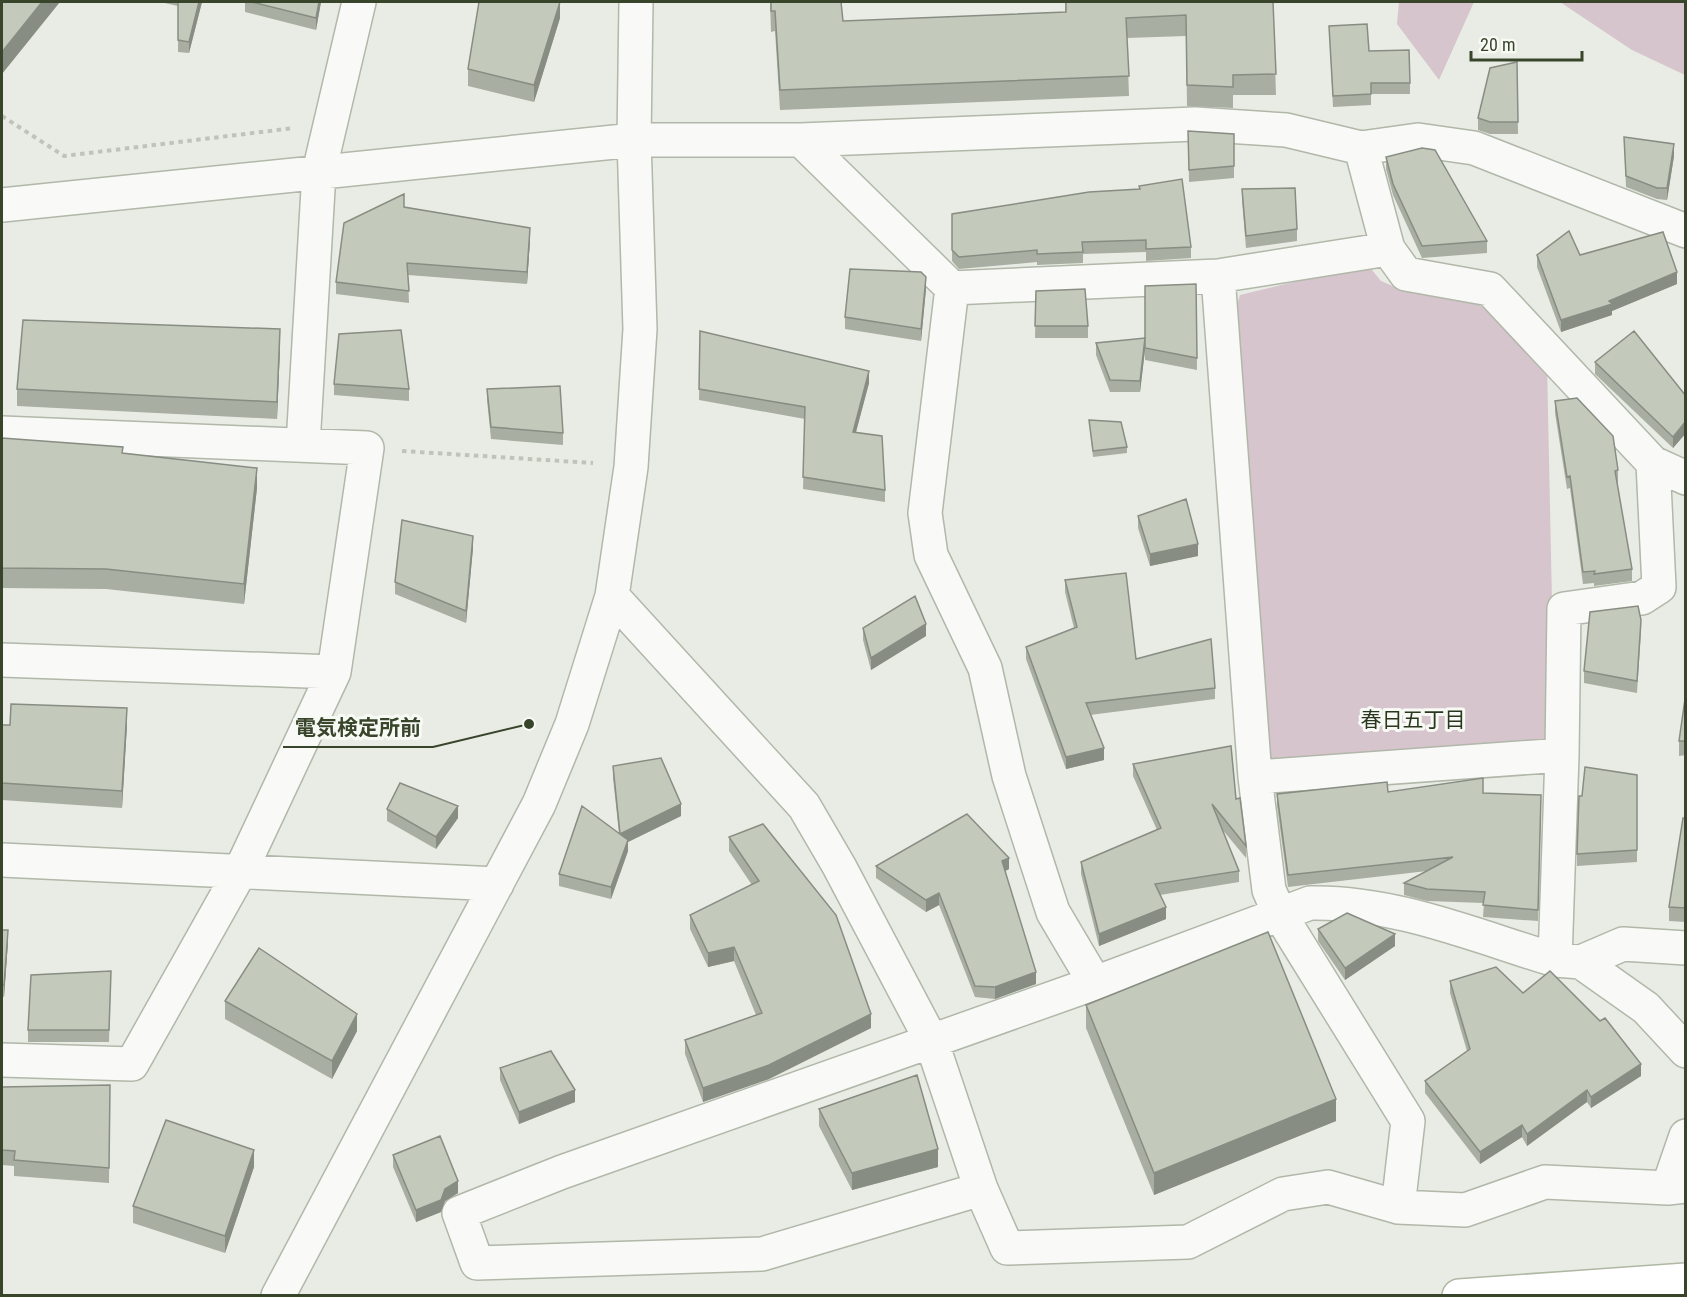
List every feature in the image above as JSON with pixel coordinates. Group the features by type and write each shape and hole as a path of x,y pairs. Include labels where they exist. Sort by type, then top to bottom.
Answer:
{"main road":[{"path":"1459,1296 1686,1280"}],"street":[{"path":"303,445 319,172 359,2"},
{"path":"278,1296 539,804 572,724 612,597 631,467 640,329 634,140 636,2"},
{"path":"2,206 634,140 801,140 1195,124 1286,130 1361,148 1418,140 1474,148 1686,231"},
{"path":"801,140 952,288 1218,276 1388,249"},
{"path":"1361,148 1388,249 1406,274 1490,289 1653,463 1686,478"},
{"path":"2,224 33,202"},
{"path":"1218,276 1255,777 1269,890 1279,913 1408,1121 1398,1207"},
{"path":"952,288 925,513 931,555 985,668 1009,776 1053,912 1095,983"},
{"path":"2,433 367,448 334,672 240,872 132,1064 2,1060"},
{"path":"1568,961 1562,755 1564,609 1642,598 1659,587 1653,463"},
{"path":"612,597 804,806 839,866 931,1040 981,1189 1006,1248 1188,1242 1283,1194 1328,1187 1398,1207 1465,1210 1545,1182 1677,1187 1686,1136"},
{"path":"2,660 334,672"},
{"path":"1255,777 1562,755"},
{"path":"2,860 497,884"},
{"path":"981,1189 762,1254 477,1263 459,1213 561,1172 1095,983 1310,903 1334,903 1392,911 1568,961 1646,1008 1686,1051"},
{"path":"1568,961 1623,944 1686,948"}],"path":[{"path":"2,116 64,156 330,123"},
{"path":"367,448 593,464"}],"shaded area":[{"path":"1399,2 1474,2 1439,80 1397,24"},
{"path":"1560,2 1685,2 1685,75 1632,50"},
{"path":"1367,264 1381,281 1402,290 1472,298 1547,364 1552,602 1550,734 1538,746 1282,765 1269,757 1233,317 1240,295"}],"building":[{"path":"2,2 42,2 2,52"},
{"path":"178,2 199,2 189,42 178,40"},
{"path":"252,2 319,2 316,18"},
{"path":"479,2 560,2 534,85 468,69"},
{"path":"771,2 841,2 843,21 1066,12 1066,2 1273,2 1276,74 1233,75 1233,87 1187,85 1186,15 1126,18 1129,76 780,90 775,11 771,11"},
{"path":"1367,24 1369,51 1409,50 1410,83 1371,83 1371,94 1333,96 1329,26"},
{"path":"1517,62 1518,122 1490,122 1478,118 1490,68"},
{"path":"1188,131 1234,134 1234,166 1189,170"},
{"path":"1624,137 1674,144 1667,188 1657,188 1626,176"},
{"path":"1422,148 1435,150 1487,241 1422,246 1393,184 1386,157"},
{"path":"1182,179 1191,247 1146,249 1146,240 1082,242 1083,252 1037,254 1037,250 959,257 952,250 952,214 1089,192 1140,189 1139,186"},
{"path":"1295,188 1297,229 1246,236 1242,189"},
{"path":"404,194 404,207 530,228 527,272 407,263 409,291 336,282 344,223"},
{"path":"1569,231 1580,255 1663,232 1677,272 1609,301 1612,304 1561,320 1537,255"},
{"path":"850,269 921,272 926,277 921,329 845,317"},
{"path":"1196,284 1197,358 1145,348 1145,286"},
{"path":"1085,289 1088,326 1035,326 1036,291"},
{"path":"23,320 280,329 277,402 17,389"},
{"path":"401,330 409,389 334,384 339,334"},
{"path":"700,331 869,371 853,432 882,436 885,490 803,477 805,407 699,389"},
{"path":"1634,331 1686,396 1686,421 1673,437 1595,362"},
{"path":"1145,338 1140,381 1110,380 1096,343"},
{"path":"560,386 563,433 491,427 487,389"},
{"path":"1577,398 1613,436 1618,470 1615,471 1632,569 1594,574 1595,571 1583,572 1570,476 1567,477 1555,401"},
{"path":"1089,420 1121,422 1127,447 1093,451"},
{"path":"2,438 123,447 122,453 257,468 244,584 106,569 2,568"},
{"path":"1186,499 1198,544 1150,554 1138,516"},
{"path":"402,520 473,536 466,611 395,582"},
{"path":"1126,573 1136,659 1211,639 1215,688 1086,703 1104,748 1066,757 1026,647 1077,627 1065,580"},
{"path":"915,596 926,624 871,658 863,628"},
{"path":"1638,606 1641,620 1637,681 1584,671 1590,612"},
{"path":"1686,692 1686,741 1679,741"},
{"path":"11,704 127,708 122,791 2,783 2,725 10,725"},
{"path":"1231,746 1236,799 1240,798 1246,846 1212,804 1239,871 1155,884 1166,907 1099,934 1081,862 1161,828 1133,764"},
{"path":"661,758 681,804 620,834 613,766"},
{"path":"1585,767 1637,775 1637,850 1577,854 1579,796 1582,796"},
{"path":"1483,778 1483,793 1541,795 1538,910 1483,905 1485,892 1427,889 1404,883 1453,857 1288,875 1277,794 1387,782 1388,792"},
{"path":"400,783 458,806 436,837 387,809"},
{"path":"582,806 628,840 611,887 559,874"},
{"path":"967,814 1009,858 1002,861 1036,972 995,987 975,986 939,893 926,900 876,866"},
{"path":"1683,818 1686,818 1686,908 1669,907"},
{"path":"763,824 836,915 871,1014 769,1065 703,1088 685,1040 762,1013 734,947 708,953 690,915 759,881 729,837"},
{"path":"1347,913 1395,934 1345,968 1318,929"},
{"path":"2,930 8,930 4,985 2,985"},
{"path":"1268,932 1336,1099 1154,1173 1086,1005"},
{"path":"259,948 357,1014 332,1061 225,1001"},
{"path":"1496,967 1523,993 1550,971 1600,1021 1605,1018 1641,1064 1591,1097 1587,1090 1527,1134 1522,1125 1480,1152 1425,1081 1470,1049 1450,981"},
{"path":"111,971 109,1030 28,1030 31,975"},
{"path":"551,1051 575,1090 519,1112 500,1068"},
{"path":"917,1075 938,1149 852,1173 819,1109"},
{"path":"110,1085 109,1168 14,1160 15,1151 2,1150 2,1087"},
{"path":"166,1120 254,1150 225,1236 133,1206"},
{"path":"440,1136 458,1181 445,1189 441,1200 416,1210 393,1155"}],"place":[{"name":"電気検定所前","path":"529,724"}],"district":[{"name":"春日五丁目","path":"1413,720"}]}
